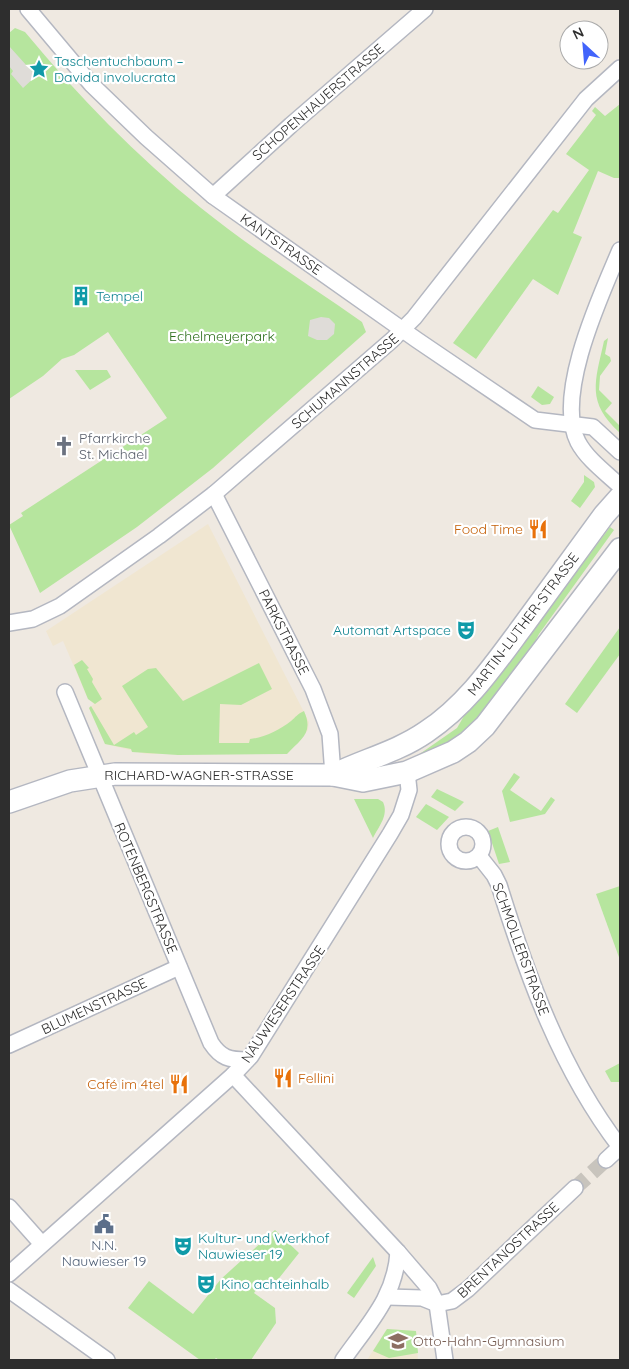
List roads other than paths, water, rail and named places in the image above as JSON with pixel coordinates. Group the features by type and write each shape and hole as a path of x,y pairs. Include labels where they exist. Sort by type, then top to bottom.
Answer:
{"main road":[{"name":"MARTIN-LUTHER-STRASSE","path":"333,776 354,765 401,747 427,732 457,708 481,682 604,515 620,497"},
{"path":"333,776 363,781 407,772 453,752 468,742 485,726 620,549"},
{"name":"RICHARD-WAGNER-STRASSE","path":"9,802 62,784 99,775 333,776"}],"street":[{"name":"KANTSTRASSE","path":"28,9 90,84 146,138 213,196 535,420 593,427 620,452"},
{"name":"SCHOPENHAUERSTRASSE","path":"213,196 291,125 425,9"},
{"name":"SCHUMANNSTRASSE","path":"9,624 33,619 60,606 214,494 403,330 586,99 620,68"},
{"path":"620,250 581,349 574,394 573,425 577,439 584,452 620,486"},
{"name":"PARKSTRASSE","path":"214,494 313,689 330,734 333,776"},
{"name":"ROTENBERGSTRASSE","path":"65,692 210,1043 218,1054 228,1060 247,1060"},
{"name":"NAUWIESERSTRASSE","path":"9,1274 41,1243 233,1075 247,1060 327,937 401,815 409,790 407,772"},
{"name":"SCHMOLLERSTRASSE","path":"478,856 494,875 527,971 552,1030 590,1102 620,1147"},
{"name":"BLUMENSTRASSE","path":"9,1045 179,967"},
{"path":"233,1075 398,1252 428,1288 437,1304 445,1360"},
{"path":"606,1160 620,1147"},
{"name":"BRENTANOSTRASSE","path":"437,1304 452,1301 468,1289 575,1188"},
{"path":"9,1207 41,1243"},
{"path":"343,1360 388,1297 397,1269 398,1252"},
{"path":"9,1290 107,1360"},
{"path":"388,1297 422,1298 437,1304"}],"tunnel":[{"path":"575,1188 606,1160"}],"place":[{"name":"Taschentuchbaum – Davida involucrata","path":"39,69"},
{"name":"Tempel","path":"81,296"},
{"name":"Pfarrkirche St. Michael","path":"64,446"},
{"name":"Food Time","path":"538,529"},
{"name":"Automat Artspace","path":"466,630"},
{"name":"Fellini","path":"283,1078"},
{"name":"Café im 4tel","path":"179,1084"},
{"name":"N.N. Nauwieser 19","path":"104,1224"},
{"name":"Kultur- und Werkhof Nauwieser 19","path":"183,1246"},
{"name":"Kino achteinhalb","path":"206,1284"},
{"name":"Otto-Hahn-Gymnasium","path":"398,1341"}],"park label":[{"name":"Echelmeyerpark","path":"222,336"}]}
